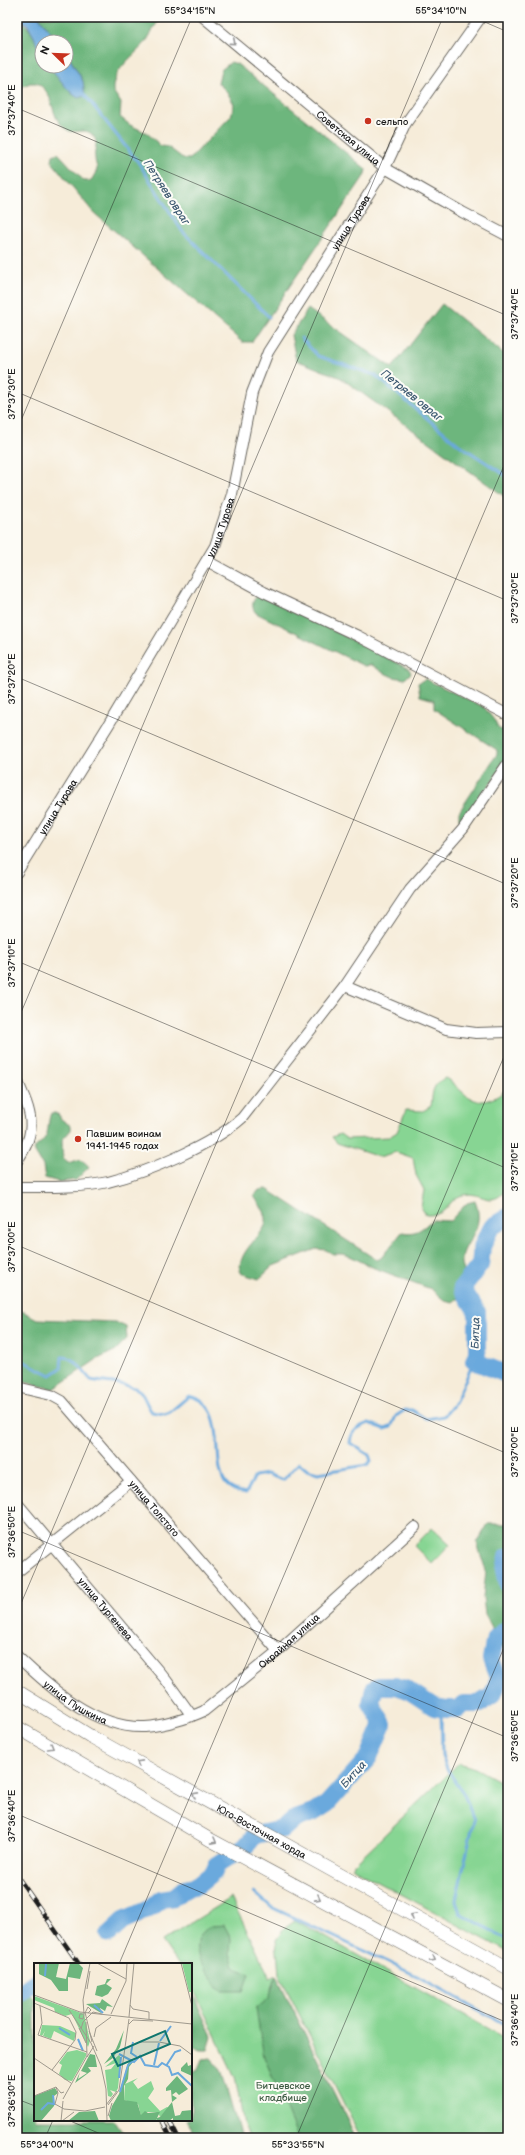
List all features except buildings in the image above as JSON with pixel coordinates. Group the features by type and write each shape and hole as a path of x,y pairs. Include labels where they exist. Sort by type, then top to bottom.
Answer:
{"main road":[{"name":"Юго-Восточная хорда","path":"17,1691 90,1736 173,1783 508,1968"},
{"path":"17,1727 143,1802 284,1880 508,2000"}],"street":[{"name":"Советская улица","path":"203,17 385,168 462,212 508,236"},
{"name":"улица Турова","path":"17,872 109,724 207,561 220,536 229,509 252,392 265,358 385,168 406,123 481,17"},
{"path":"207,561 264,592 358,636 508,715"},
{"path":"17,1187 107,1182 138,1173 229,1130 242,1118 345,986 410,889 463,829 508,763"},
{"path":"345,986 446,1029 476,1033 508,1032"},
{"path":"17,1080 27,1103 32,1125 29,1141 17,1161"},
{"name":"улица Толстого","path":"17,1386 51,1395 62,1401 278,1651"},
{"path":"17,1572 131,1481"},
{"name":"улица Тургенева","path":"17,1503 166,1680 192,1716"},
{"name":"Окрайная улица","path":"146,1727 192,1716 204,1711 278,1651 415,1527"},
{"name":"улица Пушкина","path":"17,1656 40,1678 96,1716 119,1724 146,1727"}],"green space":[{"path":"39,17 162,17 145,43 119,71 113,91 121,103 120,117 130,125 147,133 161,146 168,147 184,159 190,159 231,116 234,104 227,92 218,83 221,70 231,62 237,64 366,169 365,175 252,342 242,342 93,212 52,162 53,155 58,153 84,181 91,181 97,170 95,155 96,142 91,133 84,131 73,132 66,129 56,117 48,94 37,83 30,83 17,89 17,18 27,27 34,37 34,74 58,74 72,94 83,81 74,66 74,34 52,34"},
{"path":"442,304 508,357 508,499 341,378 296,360 291,335 308,309 392,368"},
{"path":"258,594 304,616 310,622 319,623 409,669 411,673 405,679 393,677 372,665 364,666 256,613 253,608 253,603"},
{"path":"425,679 484,707 498,728 501,730 508,728 508,758 463,823 459,820 459,812 497,754 497,750 434,709 434,700 420,696 418,683"},
{"path":"445,1078 466,1095 477,1101 483,1101 496,1097 508,1086 508,1188 501,1195 491,1199 470,1194 463,1195 454,1200 440,1213 426,1215 421,1207 424,1190 416,1175 413,1158 396,1152 379,1157 337,1143 332,1137 340,1134 347,1139 389,1137 397,1132 406,1110 423,1111 431,1106 435,1087"},
{"path":"51,1113 59,1115 61,1119 71,1126 71,1130 62,1140 62,1153 65,1161 68,1163 79,1160 84,1162 89,1167 76,1180 59,1182 45,1178 43,1166 34,1151 46,1136"},
{"path":"267,1189 377,1260 381,1258 402,1232 415,1232 432,1220 450,1221 467,1203 475,1201 478,1213 478,1223 463,1254 462,1262 464,1271 458,1288 459,1297 453,1302 444,1300 431,1289 374,1268 350,1256 333,1254 326,1250 316,1249 273,1266 259,1279 240,1273 240,1264 243,1256 266,1224 264,1212 254,1196 259,1190"},
{"path":"17,1310 37,1319 115,1322 126,1327 127,1339 116,1350 96,1360 53,1389 17,1380"},
{"path":"488,1524 508,1524 508,1656 485,1615 483,1597 486,1571 477,1543"},
{"path":"432,1528 450,1545 432,1564 414,1546"},
{"path":"459,1763 475,1768 508,1786 508,1952 351,1867"},
{"name":"Битцевское кладбище","path":"231,1898 270,1978 276,1975 356,2138 250,2138 244,2125 235,2077 192,1986 192,1963 177,1963 162,1941"},
{"path":"295,1920 508,2040 508,2138 361,2138 279,1974 276,1940 285,1927"},
{"path":"224,1925 231,1938 230,1953 234,1967 249,1974 243,1991 222,1991 204,1969 197,1951 197,1942 200,1934 208,1927"},
{"path":"276,1975 356,2138 298,2138 264,2057 256,2009 269,1998"},
{"path":"17,1982 34,1999 34,2121 115,2121 126,2138 17,2138"},
{"path":"192,1992 212,2037 208,2050 201,2050 192,2046"},
{"path":"211,2058 221,2069 241,2138 196,2138 188,2121 192,2121 192,2072 198,2069 202,2059"}],"water":[{"path":"17,17 39,17 52,34 34,34 34,37 27,24"},
{"path":"74,66 83,81 85,96 78,98 66,87 56,74 74,74"}],"waterway":[{"name":"Петряев овраг","path":"84,94 138,162 182,231 269,317"},
{"name":"Петряев овраг","path":"301,338 318,356 375,375 458,444 508,477"},
{"name":"Битца","path":"508,1217 493,1226 489,1231 482,1247 480,1265 462,1288 477,1312 477,1353 474,1361 508,1375"},
{"path":"17,1358 51,1375 61,1368 62,1357 71,1359 91,1380 125,1385 137,1389 141,1392 152,1412 165,1414 170,1412 189,1396 202,1401 210,1410 215,1422 221,1474 226,1484 230,1488 246,1493 255,1476 267,1474 283,1480 299,1463 307,1470 318,1473 367,1465 371,1461 369,1455 350,1443 352,1435 356,1430 369,1423 385,1429 391,1427 396,1416 405,1410 412,1410 426,1419 444,1416 455,1403 474,1361"},
{"name":"Битца","path":"508,1557 505,1569 508,1585"},
{"name":"Битца","path":"109,1934 124,1920 151,1908 161,1899 174,1897 185,1888 198,1885 214,1872 217,1865 245,1847 255,1835 283,1829 293,1820 313,1813 327,1804 369,1757 383,1724 371,1703 374,1689 379,1686 396,1686 408,1690 434,1707 446,1709 458,1709 463,1704 479,1704 492,1696 498,1678 491,1659 495,1638 508,1629"},
{"path":"441,1708 442,1755 447,1769 464,1794 474,1820 456,1900 460,1913 508,1940"},
{"path":"254,1892 271,1907 417,1976 508,2026"},
{"name":"Битца","path":"17,1995 34,1983"}],"railway":[{"path":"17,1876 78,1963"},
{"path":"162,2121 171,2138"},
{"path":"170,2121 178,2138"}],"place":[{"name":"сельпо","path":"368,121"},
{"name":"Павшим воинам 1941-1945 годах","path":"78,1139"}]}
